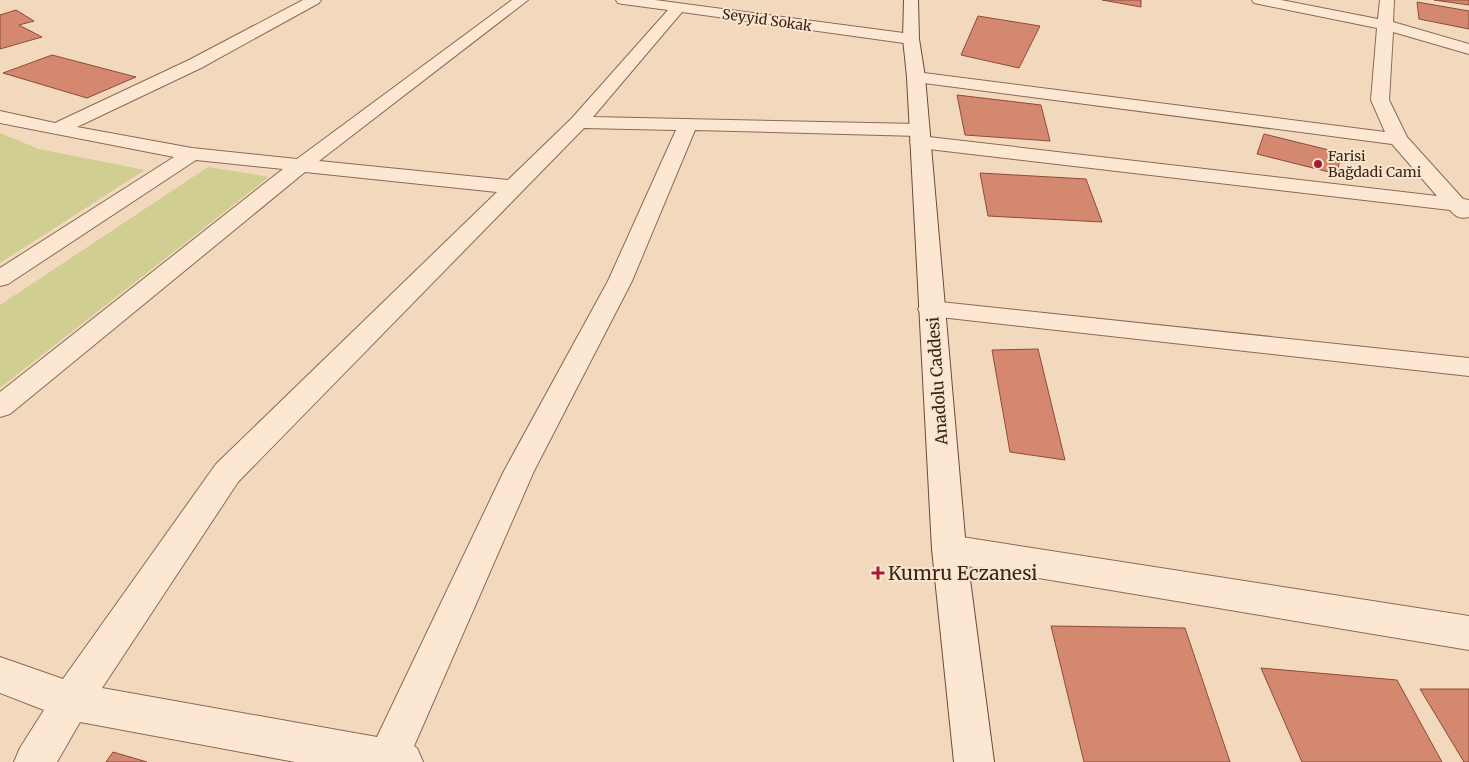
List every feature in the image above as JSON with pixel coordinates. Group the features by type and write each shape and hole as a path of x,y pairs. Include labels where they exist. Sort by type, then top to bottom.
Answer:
{"street":[{"path":"57,129 195,64 314,0"},
{"path":"0,407 300,165 448,52 521,0"},
{"name":"Seyyid Sokak","path":"623,0 911,40"},
{"name":"Anadolu Caddesi","path":"911,0 911,40 916,77 949,549 974,762"},
{"path":"1259,0 1386,25 1469,49"},
{"path":"1387,0 1380,100 1398,139 1465,210"},
{"path":"34,762 71,701 227,473 579,122 662,4"},
{"path":"916,77 1398,139"},
{"path":"0,117 5,120 192,154 512,187"},
{"path":"579,122 920,136 1465,210"},
{"path":"0,675 71,701 396,760 519,471 620,281 688,125"},
{"path":"0,279 192,154"},
{"path":"931,309 1469,367"},
{"path":"949,549 1469,633"}],"shaded area":[{"path":"0,133 39,149 145,170 0,263"},
{"path":"208,167 269,177 0,388 0,305"}],"building":[{"path":"1102,0 1141,0 1141,7"},
{"path":"1434,0 1469,0 1469,5"},
{"path":"1417,2 1469,11 1469,29 1419,19"},
{"path":"16,10 34,21 19,25 42,37 0,49 0,15"},
{"path":"978,16 1040,26 1019,68 961,55"},
{"path":"52,55 136,77 87,98 3,73"},
{"path":"957,95 1041,105 1050,141 965,135"},
{"name":"Farisi Bağdadi Cami","path":"1264,134 1341,153 1337,174 1257,154"},
{"path":"980,173 1086,179 1102,222 988,216"},
{"path":"1038,349 1065,460 1010,452 992,350"},
{"path":"1051,626 1185,628 1230,762 1084,762"},
{"path":"1261,668 1397,680 1442,762 1302,762"},
{"path":"1420,689 1469,689 1469,762 1464,762"},
{"path":"113,752 147,762 106,762"}],"place":[{"name":"Farisi Bağdadi Cami","path":"1318,164"},
{"name":"Kumru Eczanesi","path":"878,573"}]}
